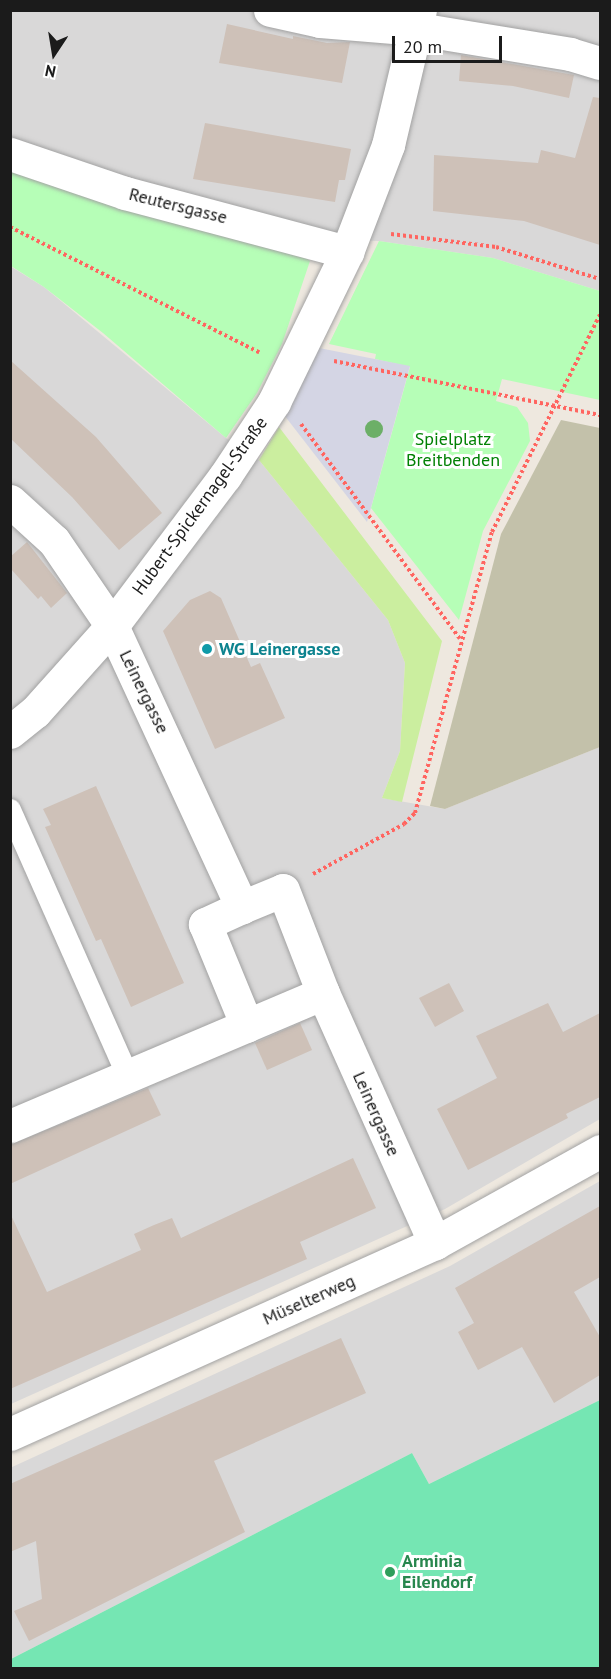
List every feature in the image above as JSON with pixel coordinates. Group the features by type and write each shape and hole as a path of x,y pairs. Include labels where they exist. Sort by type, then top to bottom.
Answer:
{"street":[{"path":"270,10 320,21 419,20 570,54 600,63"},
{"name":"Hubert-Spickernagel-Straße","path":"10,732 35,712 112,626 225,476 292,367 352,241 388,146 419,20"},
{"name":"Reutersgasse","path":"10,154 125,193 352,241"},
{"name":"Leinergasse","path":"10,501 54,541 112,626 242,907"},
{"path":"247,1026 205,924 283,891"},
{"name":"Leinergasse","path":"283,891 323,993 435,1244"},
{"path":"10,1126 323,993"},
{"name":"Müselterweg","path":"10,1434 435,1244 600,1151"}],"lane":[{"path":"10,810 128,1076"}],"path":[{"path":"10,227 95,273 309,374 317,358 600,415"},
{"path":"352,241 496,247 600,279"},
{"path":"283,891 404,824 415,813 460,639 492,532 600,314"},
{"path":"295,416 460,639"}],"shaded area":[{"path":"11,11 600,11 600,291 493,258 379,241 252,237 11,167"},
{"path":"10,266 44,287 226,438 259,460 388,620 405,663 400,751 382,798 445,809 600,747 600,1119 445,1209 11,1404"},
{"path":"304,345 410,366 367,522 274,402"},
{"path":"561,420 600,428 600,747 445,809 430,806 501,534"},
{"path":"600,1181 600,1400 429,1484 412,1453 11,1659 10,1468 450,1266"}],"green space":[{"path":"10,167 297,251 310,261 282,344 257,393 226,438 103,333 44,287 11,266"},
{"name":"Spielplatz Breitbenden","path":"379,241 493,258 600,291 600,400 502,379 496,401 517,407 528,423 530,441 483,531 459,620 371,508 410,367 375,359 376,354 329,344"},
{"path":"279,427 442,641 402,802 382,798 400,751 405,663 388,620 259,460"},
{"name":"Arminia Eilendorf","path":"600,1400 600,1668 11,1668 11,1659 412,1453 429,1484"}],"building":[{"path":"227,24 293,39 293,36 327,43 350,42 342,83 219,63"},
{"path":"461,55 574,75 569,98 513,86 459,81"},
{"path":"593,97 600,98 600,245 524,221 433,211 434,155 538,163 541,150 575,158"},
{"path":"205,123 351,149 345,180 339,180 335,202 193,179"},
{"path":"10,360 96,437 162,513 119,550 72,497 10,438"},
{"path":"27,542 67,593 51,608 41,596 38,599 10,568 10,557"},
{"path":"210,591 221,598 251,667 260,663 285,718 215,749 163,631 190,600"},
{"path":"96,786 184,983 131,1007 101,939 96,941 45,827 51,825 43,809"},
{"path":"449,983 464,1011 435,1027 419,998"},
{"path":"548,1003 563,1032 600,1013 600,1097 566,1114 568,1118 468,1170 437,1109 497,1078 476,1036"},
{"path":"300,1023 312,1050 267,1070 255,1043"},
{"path":"148,1088 161,1115 10,1184 10,1145"},
{"path":"353,1158 376,1208 300,1242 307,1259 10,1389 10,1213 47,1292 141,1250 134,1234 154,1225 172,1218 181,1238"},
{"path":"600,1206 600,1277 574,1292 600,1337 600,1375 554,1403 522,1347 478,1370 458,1332 474,1323 455,1288"},
{"path":"341,1338 366,1393 214,1461 245,1532 29,1641 14,1611 42,1599 36,1541 10,1552 10,1484"}],"place":[{"name":"WG Leinergasse","path":"207,649"},
{"name":"Arminia Eilendorf","path":"390,1572"}]}
